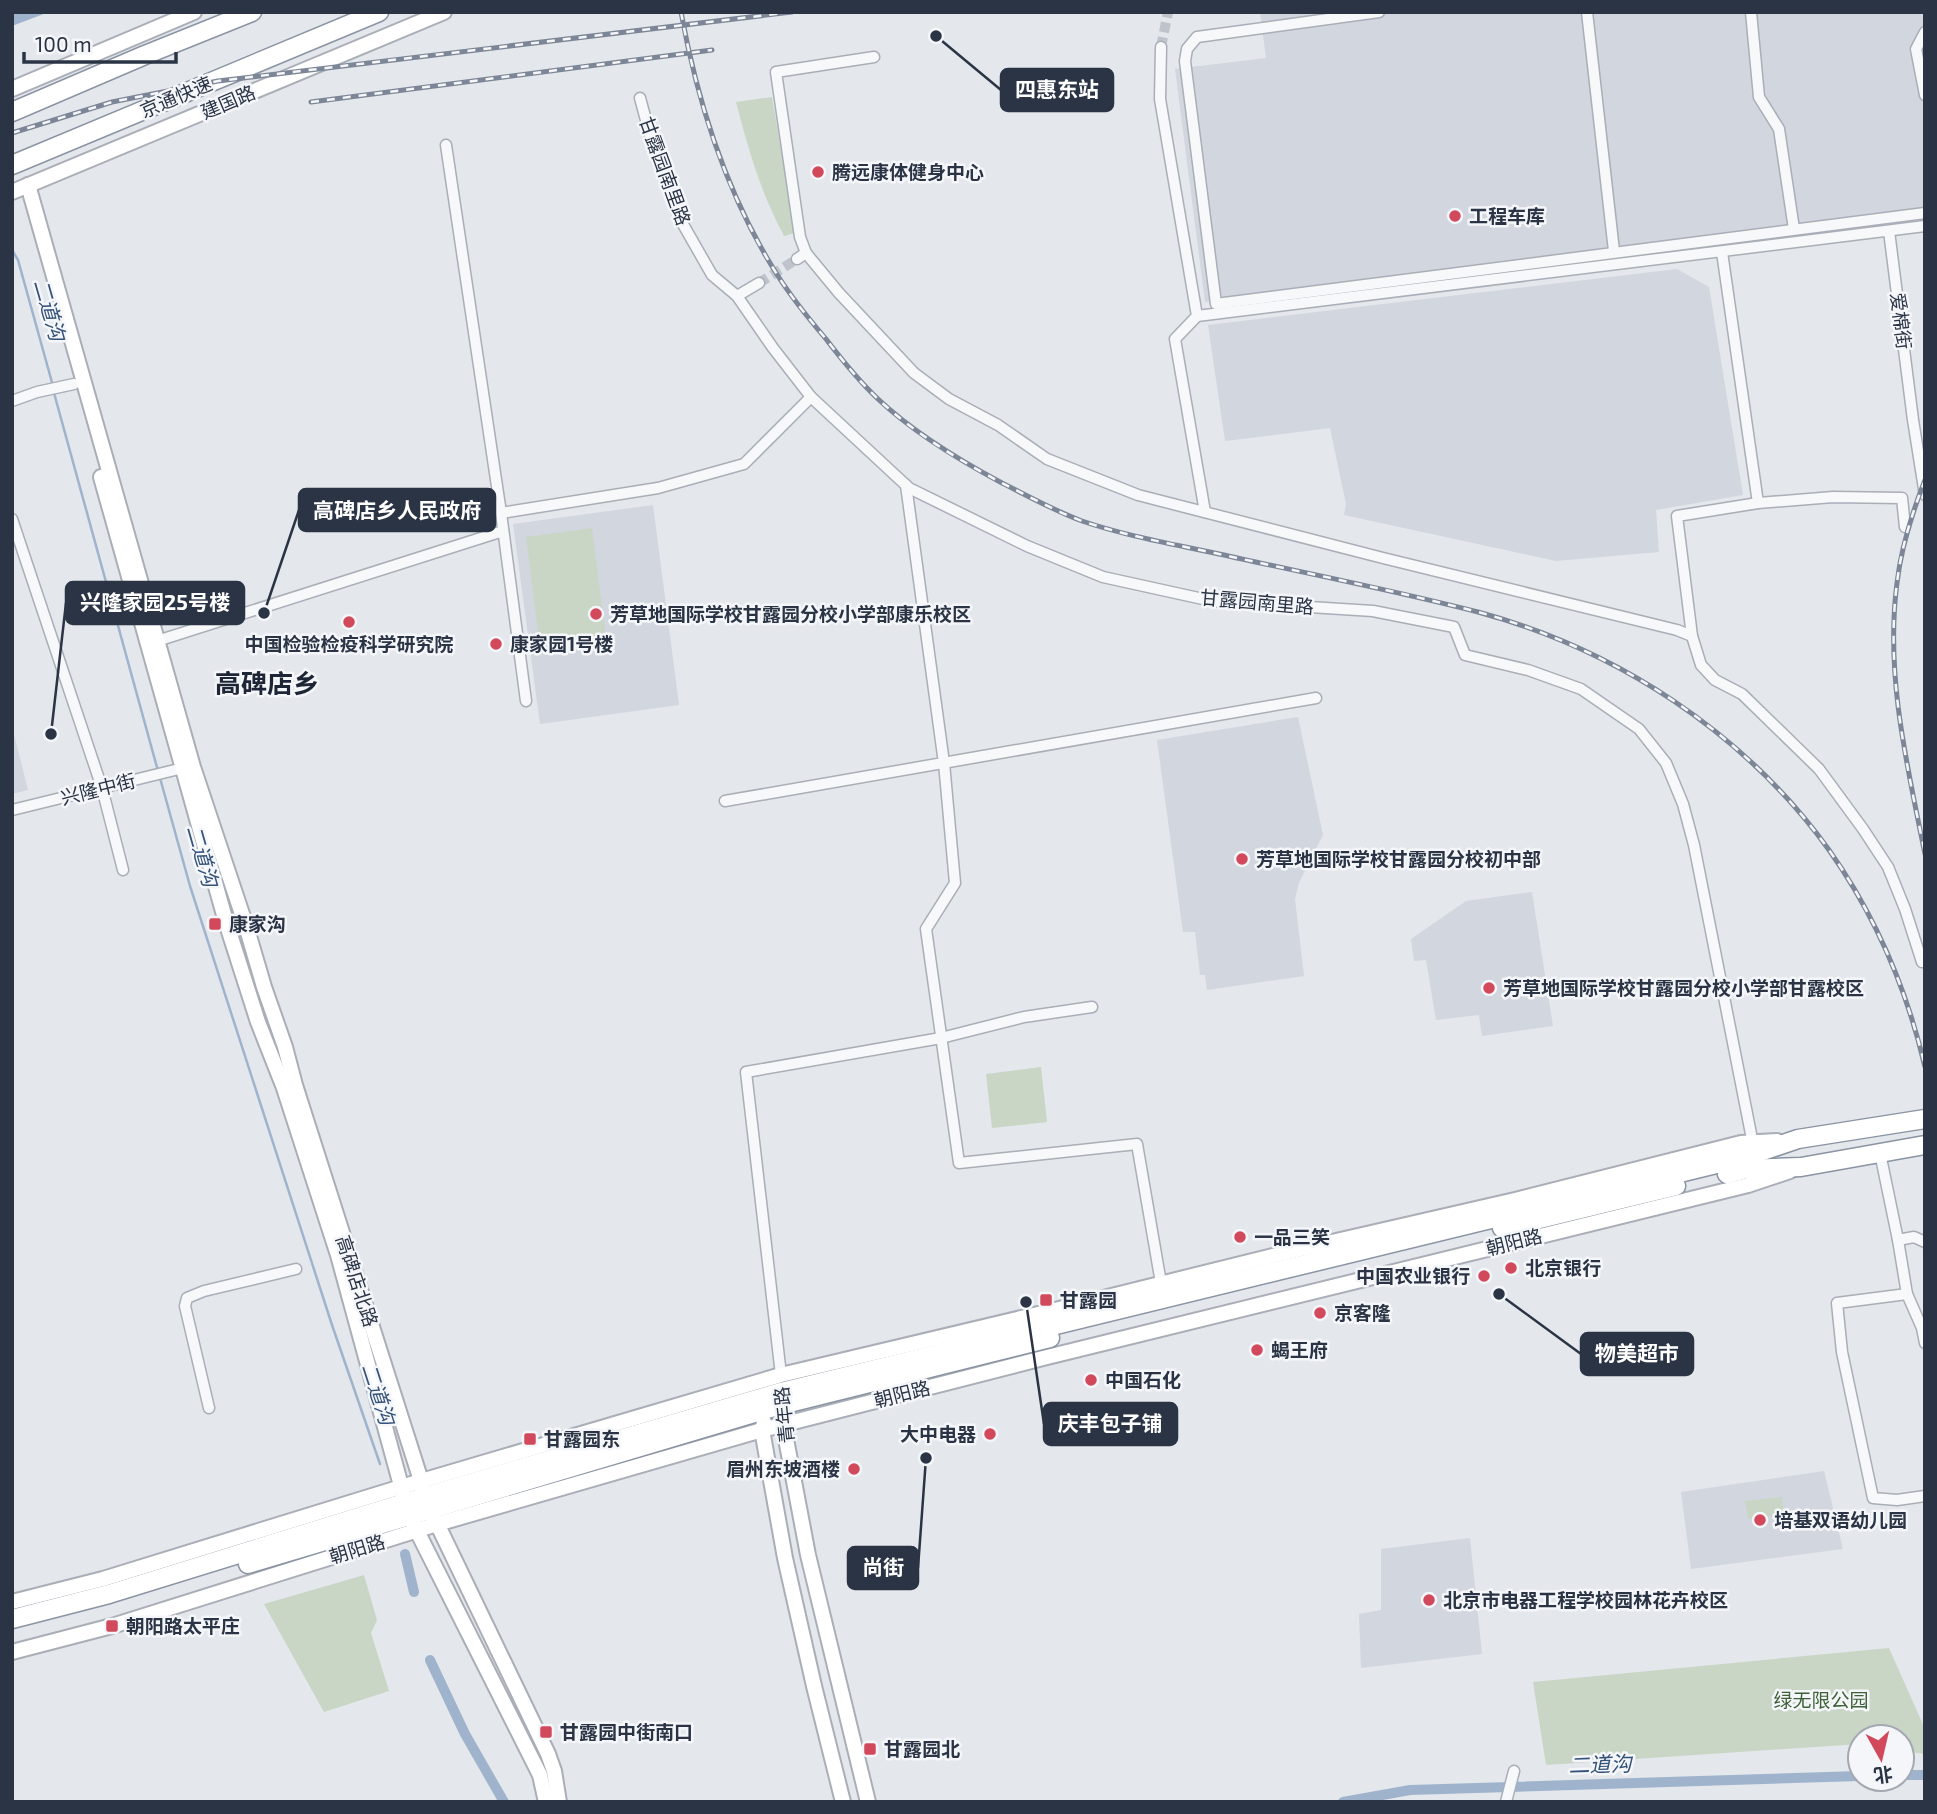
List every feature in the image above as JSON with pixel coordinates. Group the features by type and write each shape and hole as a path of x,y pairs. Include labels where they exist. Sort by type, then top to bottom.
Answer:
{"highway":[{"path":"12,112 252,12"},
{"name":"京通快速","path":"12,165 379,12"},
{"path":"18,185 56,147"},
{"name":"朝阳路","path":"12,1619 429,1503 776,1395 1252,1288 1607,1197 1798,1139 1925,1118"},
{"name":"朝阳路","path":"1607,1197 1746,1169 1801,1167 1925,1145"},
{"name":"朝阳路","path":"12,1630 110,1604 408,1509"}],"street":[{"path":"12,89 194,12"},
{"name":"建国路","path":"18,185 444,12"},
{"path":"1379,12 1197,37 1187,49 1185,61 1216,303 1925,213"},
{"path":"1587,12 1614,251"},
{"path":"1751,12 1759,97 1779,129 1794,229"},
{"path":"1925,32 1916,49 1925,95"},
{"path":"1161,47 1160,99 1197,316"},
{"path":"874,57 776,72 802,256 914,373 949,399 998,425 1047,459 1138,495 1692,636"},
{"name":"甘露园南里路","path":"640,97 656,157 680,219 712,275 737,296 772,348 811,397 906,485 1027,547 1103,577 1212,601 1373,611 1454,627 1465,654 1528,670 1581,689 1639,729 1665,763 1683,804 1694,845 1753,1144"},
{"path":"446,145 526,701"},
{"path":"18,185 68,385 241,971 314,1164"},
{"path":"18,185 158,641 193,767 285,1047 314,1164"},
{"path":"1205,512 1175,339 1197,316 1925,226"},
{"name":"爱棉街","path":"1889,231 1925,495"},
{"path":"1723,252 1758,503"},
{"path":"737,296 759,283"},
{"path":"12,401 68,385"},
{"path":"501,513 658,488 744,464 811,397"},
{"path":"906,485 944,763 955,883 926,929 959,1163 1137,1144 1161,1283"},
{"path":"1905,527 1902,498 1833,497 1758,503 1678,516 1692,636 1701,665 1714,680 1742,694 1819,769 1888,867 1922,962"},
{"path":"12,519 102,788 123,870"},
{"path":"158,641 503,531"},
{"path":"726,801 1316,698"},
{"name":"兴隆中街","path":"12,810 181,768"},
{"path":"776,1395 746,1072 941,1038 1024,1017 1092,1007"},
{"name":"朝阳路","path":"429,1503 762,1430 1043,1358 1607,1197 1741,1143 1798,1139"},
{"path":"1880,1153 1908,1294 1925,1343"},
{"name":"高碑店北路","path":"314,1164 429,1503 548,1754 559,1802"},
{"name":"高碑店北路","path":"314,1164 408,1509 540,1775 546,1802"},
{"name":"朝阳路","path":"12,1602 408,1509 1051,1311 1161,1283 1515,1200 1607,1197"},
{"path":"1898,1240 1914,1237 1925,1241"},
{"path":"209,1408 185,1306 187,1298 204,1291 296,1269"},
{"path":"1908,1294 1837,1303 1842,1352 1873,1499 1897,1500 1925,1496"},
{"name":"青年路","path":"776,1395 808,1555 868,1802"},
{"name":"青年路","path":"776,1395 762,1430 785,1558 843,1802"},
{"name":"朝阳路","path":"12,1652 112,1626 408,1509"},
{"path":"1506,1801 1514,1771"}],"shaded area":[{"path":"1260,12 1925,12 1925,210 1205,302 1175,69 1266,58"},
{"path":"1677,269 1709,287 1743,495 1656,510 1659,552 1556,561 1344,515 1346,504 1330,428 1225,441 1208,325"},
{"name":"芳草地国际学校甘露园分校小学部康乐校区","path":"653,505 679,705 540,724 513,524"},
{"name":"芳草地国际学校甘露园分校初中部","path":"1298,717 1323,835 1299,883 1295,899 1304,976 1207,990 1205,975 1200,975 1195,932 1183,932 1157,740"},
{"path":"12,726 28,790 12,794"},
{"name":"芳草地国际学校甘露园分校小学部甘露校区","path":"1532,892 1553,1026 1482,1036 1479,1015 1436,1020 1426,960 1414,961 1411,939 1466,901"},
{"name":"培基双语幼儿园","path":"1824,1471 1843,1549 1691,1569 1681,1492"},
{"name":"北京市电器工程学校园林花卉校区","path":"1470,1538 1482,1654 1361,1668 1359,1614 1381,1610 1381,1549"}],"green space":[{"path":"772,97 795,233 784,236 750,154 736,102"},
{"path":"592,528 607,645 541,654 526,537"},
{"path":"1041,1067 1047,1122 992,1128 986,1074"},
{"path":"1782,1497 1784,1515 1748,1519 1745,1501"},
{"path":"364,1575 377,1620 371,1633 389,1691 324,1712 264,1604"},
{"name":"绿无限公园","path":"1889,1648 1925,1729 1925,1754 1916,1753 1916,1723 1846,1723 1846,1745 1546,1765 1533,1682"}],"water":[{"path":"12,12 49,12 12,26"}],"waterway":[{"name":"二道沟","path":"12,250 18,260 53,386"},
{"name":"二道沟","path":"54,393 158,771"},
{"name":"二道沟","path":"160,778 190,886 332,1325 380,1464"},
{"name":"二道沟","path":"405,1554 414,1592"},
{"name":"二道沟","path":"430,1660 465,1734 504,1802"},
{"name":"二道沟","path":"1916,1775 1925,1775"},
{"name":"二道沟","path":"1343,1802 1410,1790 1846,1776"}],"tunnel":[{"path":"1161,47 1168,12"},
{"path":"759,283 797,259"}],"railway":[{"path":"681,12 696,81 717,149 729,182 760,246 807,316 857,378 892,411 937,445 970,465 1082,521 1115,531 1478,612 1579,648 1674,701 1717,733 1758,769 1795,808 1829,850 1861,900 1887,954 1909,1010 1925,1067"},
{"path":"12,133 112,102 218,81 792,12"},
{"path":"311,102 712,50"},
{"path":"1925,480 1908,531 1899,570 1894,617 1900,719 1925,854"}],"place":[{"name":"四惠东站","path":"936,36"},
{"name":"腾远康体健身中心","path":"818,172"},
{"name":"工程车库","path":"1455,216"},
{"name":"高碑店乡人民政府","path":"264,613"},
{"name":"芳草地国际学校甘露园分校小学部康乐校区","path":"596,614"},
{"name":"中国检验检疫科学研究院","path":"349,622"},
{"name":"康家园1号楼","path":"496,644"},
{"name":"兴隆家园25号楼","path":"51,734"},
{"name":"芳草地国际学校甘露园分校初中部","path":"1242,859"},
{"name":"康家沟","path":"215,924"},
{"name":"芳草地国际学校甘露园分校小学部甘露校区","path":"1489,988"},
{"name":"一品三笑","path":"1240,1237"},
{"name":"北京银行","path":"1511,1268"},
{"name":"中国农业银行","path":"1484,1276"},
{"name":"物美超市","path":"1499,1294"},
{"name":"甘露园","path":"1046,1300"},
{"name":"庆丰包子铺","path":"1026,1302"},
{"name":"京客隆","path":"1320,1313"},
{"name":"蝎王府","path":"1257,1350"},
{"name":"中国石化","path":"1091,1380"},
{"name":"大中电器","path":"990,1434"},
{"name":"甘露园东","path":"530,1439"},
{"name":"尚街","path":"926,1458"},
{"name":"眉州东坡酒楼","path":"854,1469"},
{"name":"培基双语幼儿园","path":"1760,1520"},
{"name":"北京市电器工程学校园林花卉校区","path":"1429,1600"},
{"name":"朝阳路太平庄","path":"112,1626"},
{"name":"甘露园中街南口","path":"546,1732"},
{"name":"甘露园北","path":"870,1749"}],"district":[{"name":"高碑店乡","path":"267,684"}]}
